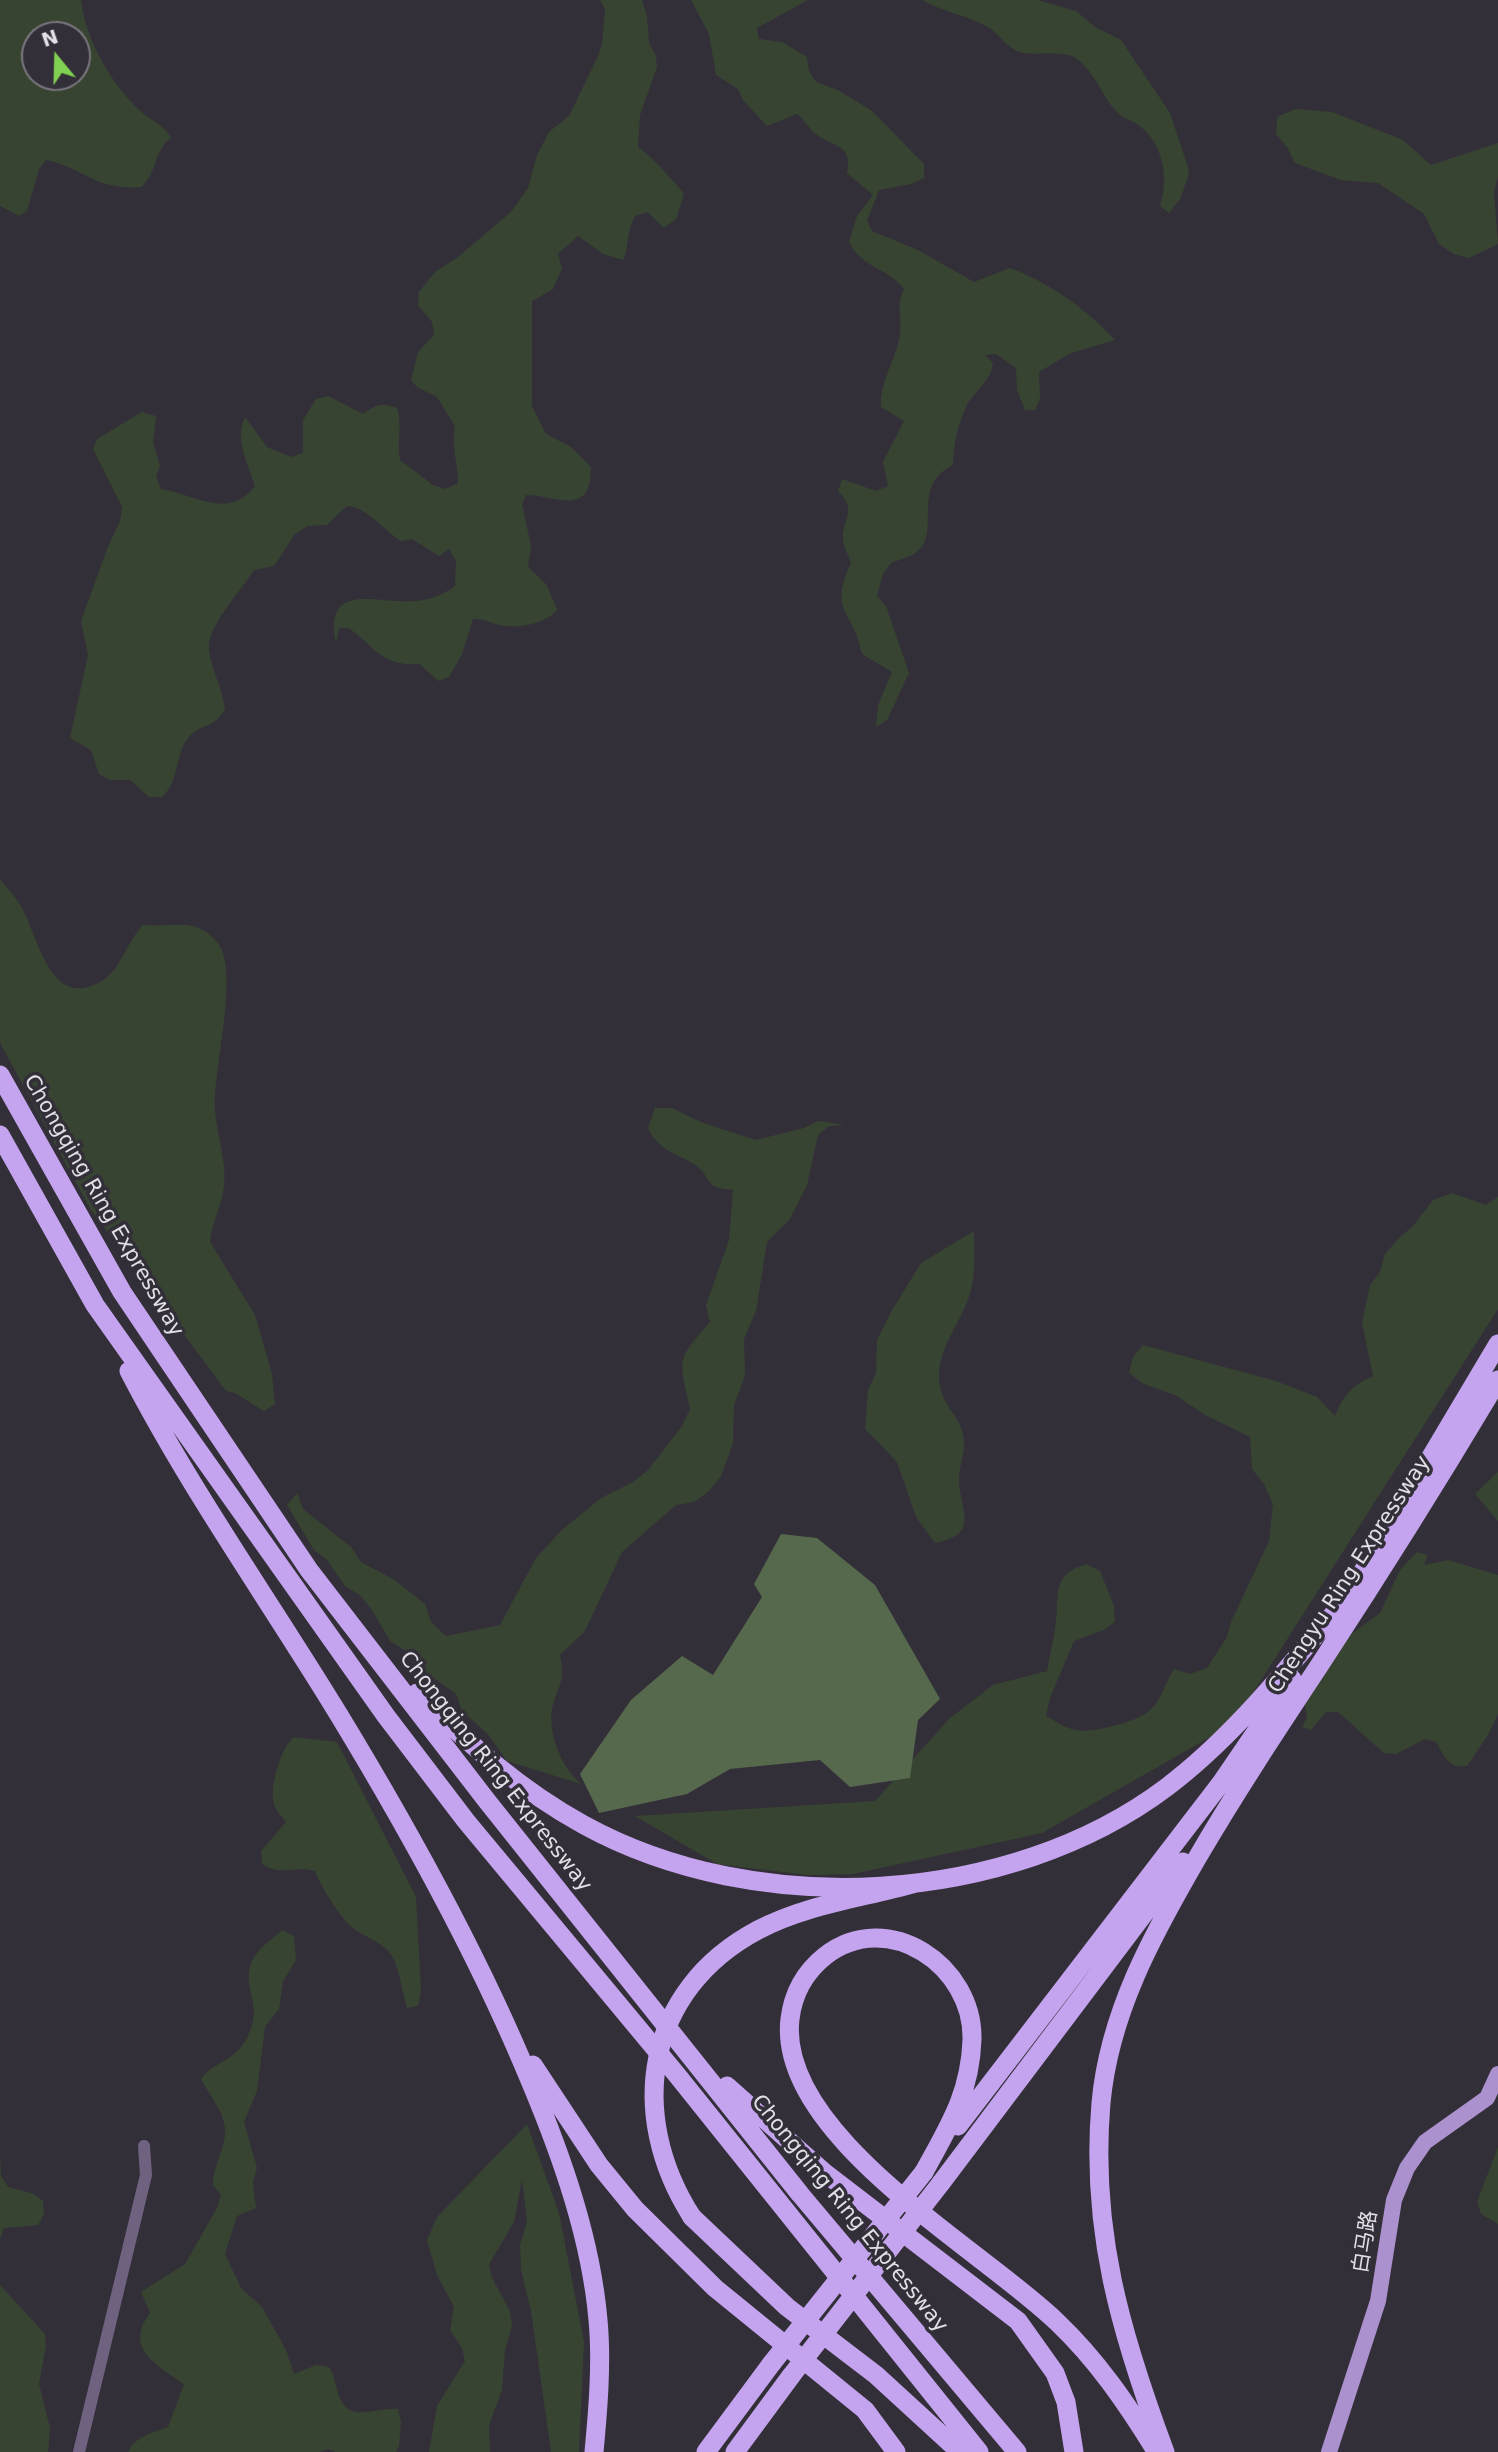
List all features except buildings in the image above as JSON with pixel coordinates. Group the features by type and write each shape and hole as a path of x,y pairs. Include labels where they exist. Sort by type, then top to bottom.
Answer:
{"highway":[{"name":"Chongqing Ring Expressway","path":"0,1075 122,1292 309,1570 487,1801 696,2059 800,2194 1017,2452"},
{"path":"0,1135 95,1305 150,1413 208,1511 339,1715 436,1886 508,2026 552,2134 586,2248 598,2321 594,2452"},
{"path":"95,1305 354,1672 466,1821 677,2075 979,2452"},
{"name":"Chengyu Ring Expressway","path":"1348,1597 1498,1344"},
{"name":"Chengyu Ring Expressway","path":"1236,1792 1422,1509 1498,1380"},
{"path":"357,1633 472,1748 542,1800 587,1826 684,1865 736,1878 790,1886 912,1884 957,1879 1006,1866 1054,1850 1119,1819 1167,1787 1248,1713 1348,1597"},
{"path":"706,2452 1221,1783 1348,1597"},
{"path":"735,2452 1236,1792"},
{"path":"1165,2452 1142,2389 1108,2263 1100,2215 1101,2100 1129,1984 1163,1916 1236,1792"},
{"path":"912,1884 818,1907 761,1928 732,1945 703,1970 684,1996 662,2036 653,2109 662,2158 676,2191 692,2217 787,2306 876,2375 960,2452"},
{"path":"924,2172 960,2107 970,2065 972,2037 964,1998 949,1972 928,1952 905,1941 874,1937 846,1945 826,1955 809,1972 793,1999 790,2049 803,2082 825,2118 868,2166 913,2208 1012,2281 1094,2359 1157,2452"},
{"path":"508,2026 599,2165 635,2209 715,2288 865,2410 896,2452"},
{"path":"696,2059 825,2173 1018,2321 1055,2373 1073,2431 1074,2452"},
{"path":"747,2452 778,2394"}],"main road":[{"name":"白马路","path":"1329,2452 1377,2301 1394,2200 1407,2168 1426,2142 1487,2098 1498,2074"}],"street":[{"path":"79,2452 146,2175 144,2146"}],"shaded area":[{"path":"0,0 81,0 85,21 21,21 21,91 91,91 91,38 101,60 119,87 139,110 161,126 171,138 161,149 150,175 141,187 100,182 59,163 46,160 39,169 27,211 19,216 0,206"},
{"path":"600,0 642,0 647,16 649,43 656,56 657,67 640,115 638,147 684,194 676,219 664,228 647,212 635,216 623,260 603,254 578,236 558,254 562,268 553,289 532,301 532,406 546,434 571,447 591,467 585,493 578,499 560,500 526,495 522,504 531,546 528,567 547,585 557,610 533,624 519,626 473,619 462,654 449,677 438,681 420,664 396,662 380,655 349,628 339,628 336,643 334,623 338,610 346,603 371,599 421,600 446,592 455,586 456,561 449,549 439,556 412,539 401,541 368,514 347,506 327,525 308,526 295,534 274,566 254,570 219,620 213,631 209,650 225,709 217,720 188,738 168,791 162,797 149,797 130,780 110,780 99,774 91,750 70,738 88,655 81,621 120,521 122,507 93,449 97,439 142,412 156,416 153,442 160,466 156,477 161,489 211,502 234,502 255,486 241,443 245,417 267,447 291,457 303,453 303,420 316,399 328,396 363,414 379,405 397,408 400,460 433,485 445,489 458,483 455,426 437,397 417,387 411,380 418,352 434,335 432,322 418,305 419,292 435,272 458,257 511,212 528,188 537,155 549,132 569,116 598,56 602,44 605,9"},
{"path":"691,0 808,0 757,28 759,39 782,42 807,57 809,71 816,82 838,90 872,111 924,164 924,178 911,184 879,190 867,221 872,231 918,250 974,282 1010,268 1024,274 1066,298 1115,340 1071,353 1039,372 1040,399 1035,410 1025,410 1017,390 1016,368 996,354 985,355 993,363 991,370 964,412 957,435 953,465 939,474 932,486 928,525 922,547 912,555 891,563 883,574 877,596 886,606 909,673 887,720 876,727 878,705 892,672 862,654 844,610 842,592 851,563 843,541 848,510 838,491 842,479 876,491 888,486 883,462 904,421 881,407 881,397 899,342 900,301 904,289 891,276 868,263 854,251 849,242 857,216 873,195 847,173 845,152 816,134 797,114 767,126 743,100 738,89 716,75 709,34"},
{"path":"923,0 1037,0 1076,11 1095,27 1121,40 1170,113 1187,164 1189,174 1180,199 1169,213 1160,206 1164,173 1159,151 1146,132 1119,114 1084,65 1065,54 1020,52 1011,48 983,24"},
{"path":"1295,109 1332,112 1403,140 1431,165 1498,143 1498,176 1494,193 1498,244 1469,258 1454,254 1439,244 1424,214 1378,183 1341,180 1295,163 1276,134 1277,117"},
{"path":"0,879 23,909 52,972 61,982 74,988 88,987 106,978 143,925 182,925 200,929 217,942 224,956 226,997 215,1111 225,1177 210,1242 255,1315 272,1374 275,1404 264,1411 235,1393 226,1391 91,1210 0,1043"},
{"path":"655,1108 672,1108 703,1123 756,1140 804,1128 818,1121 845,1125 829,1126 818,1135 807,1185 790,1219 767,1242 756,1311 744,1339 745,1376 734,1405 733,1443 721,1476 709,1491 694,1502 676,1505 622,1552 585,1631 560,1655 561,1679 552,1709 552,1730 562,1760 581,1784 507,1761 488,1734 462,1711 456,1694 427,1673 417,1658 390,1641 360,1595 345,1586 327,1560 314,1550 287,1505 297,1493 303,1509 351,1547 361,1562 393,1579 425,1604 431,1622 446,1636 500,1625 536,1558 562,1530 601,1498 633,1482 648,1470 682,1426 690,1409 682,1370 683,1362 690,1346 710,1322 706,1305 729,1240 733,1190 716,1187 700,1168 657,1142 648,1128"},
{"path":"1452,1193 1486,1205 1498,1197 1498,1309 1233,1724 1042,1833 853,1874 808,1875 717,1864 635,1816 875,1801 950,1718 993,1685 1047,1671 1059,1586 1067,1574 1086,1564 1100,1571 1114,1606 1115,1622 1104,1630 1074,1641 1050,1698 1046,1716 1068,1728 1083,1731 1125,1722 1144,1715 1153,1707 1174,1669 1190,1674 1207,1668 1227,1637 1231,1622 1269,1541 1273,1504 1264,1484 1252,1469 1250,1437 1205,1415 1177,1396 1144,1384 1129,1373 1133,1357 1143,1345 1276,1381 1317,1397 1335,1416 1350,1392 1373,1376 1362,1323 1370,1285 1380,1272 1385,1254 1413,1226 1433,1200"},
{"path":"974,1231 973,1283 945,1348 939,1373 942,1393 961,1428 964,1440 959,1476 965,1518 959,1533 935,1543 916,1517 897,1462 865,1429 868,1390 876,1373 877,1340 921,1263"},
{"path":"1498,1472 1498,1521 1475,1494"},
{"path":"781,1534 817,1538 875,1585 940,1699 918,1720 910,1778 850,1787 820,1760 730,1769 687,1794 599,1813 580,1774 631,1700 682,1656 713,1675 762,1597 754,1584"},
{"path":"1417,1552 1428,1555 1424,1565 1448,1560 1498,1575 1498,1714 1488,1735 1467,1766 1451,1763 1436,1742 1425,1739 1396,1754 1384,1753 1338,1712 1326,1712 1311,1730 1302,1727 1307,1718 1303,1693 1345,1639 1380,1613 1400,1570"},
{"path":"294,1737 337,1742 416,1897 421,1991 418,2006 407,2008 399,1974 389,1951 348,1924 331,1901 315,1871 275,1870 262,1864 261,1851 286,1822 275,1807 273,1788 281,1758"},
{"path":"282,1930 294,1936 296,1960 283,1981 279,2009 265,2027 257,2091 244,2122 257,2168 253,2182 256,2208 237,2216 225,2254 241,2288 262,2307 286,2350 294,2374 316,2365 329,2367 340,2398 351,2410 366,2412 398,2409 401,2422 399,2446 396,2452 336,2452 328,2449 319,2452 128,2452 140,2439 168,2427 184,2384 154,2363 142,2346 140,2337 150,2313 141,2292 185,2264 217,2208 221,2195 213,2185 225,2127 221,2113 201,2079 237,2051 248,2036 254,2015 249,1984 250,1967 259,1951"},
{"path":"527,2124 559,2213 584,2342 579,2452 551,2452 531,2311 521,2269 520,2245 527,2221 522,2179 514,2222 489,2264 491,2276 510,2311 512,2326 505,2350 502,2390 489,2425 490,2452 429,2452 437,2406 465,2361 462,2348 450,2330 454,2307 437,2275 427,2240 437,2217"},
{"path":"1498,2147 1498,2224 1481,2214 1477,2202"},
{"path":"0,2155 1,2176 8,2187 34,2194 43,2201 44,2214 38,2225 4,2228 0,2239"},
{"path":"0,2285 45,2334 46,2346 39,2384 50,2428 48,2452 0,2452"}]}
